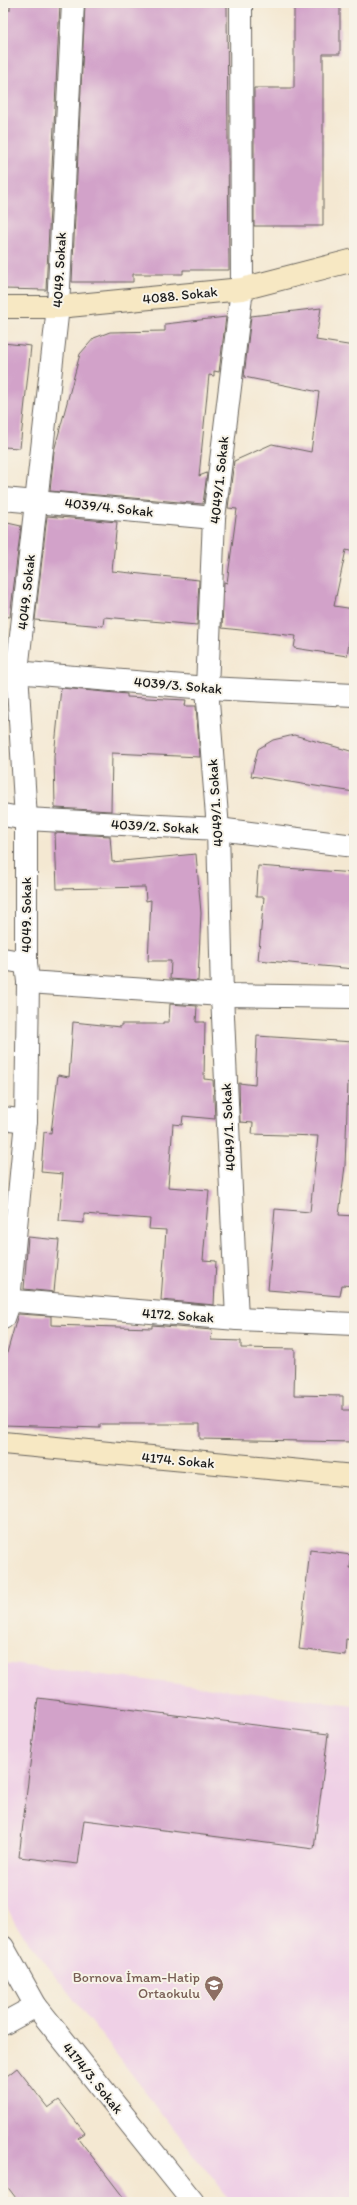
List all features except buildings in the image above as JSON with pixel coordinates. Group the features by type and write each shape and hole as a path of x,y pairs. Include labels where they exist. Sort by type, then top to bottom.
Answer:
{"street":[{"name":"4049. Sokak","path":"5,1307 26,1121 26,819 10,671 36,500 58,307 74,3"},
{"name":"4049/1. Sokak","path":"237,1319 222,995 218,829 207,688 214,518 242,289 241,3"},
{"name":"4088. Sokak","path":"3,307 58,307 242,289 354,260"},
{"name":"4039/4. Sokak","path":"3,499 36,500 214,518"},
{"name":"4039/3. Sokak","path":"10,671 207,688 354,695"},
{"name":"4039/2. Sokak","path":"3,815 26,819 218,829 354,846"},
{"path":"3,959 27,972 222,995 354,997"},
{"path":"3,1118 26,1121"},
{"name":"4172. Sokak","path":"5,1307 354,1324"},
{"name":"4174. Sokak","path":"3,1443 354,1476"},
{"name":"4174/3. Sokak","path":"3,1947 36,2006 193,2202"},
{"path":"3,2024 36,2006"}],"shaded area":[{"name":"Bornova İmam-Hatip Ortaokulu","path":"3,1663 354,1705 354,2202 231,2202 16,1925 3,1899"}],"place":[{"name":"Bornova İmam-Hatip Ortaokulu","path":"214,2002"}]}
